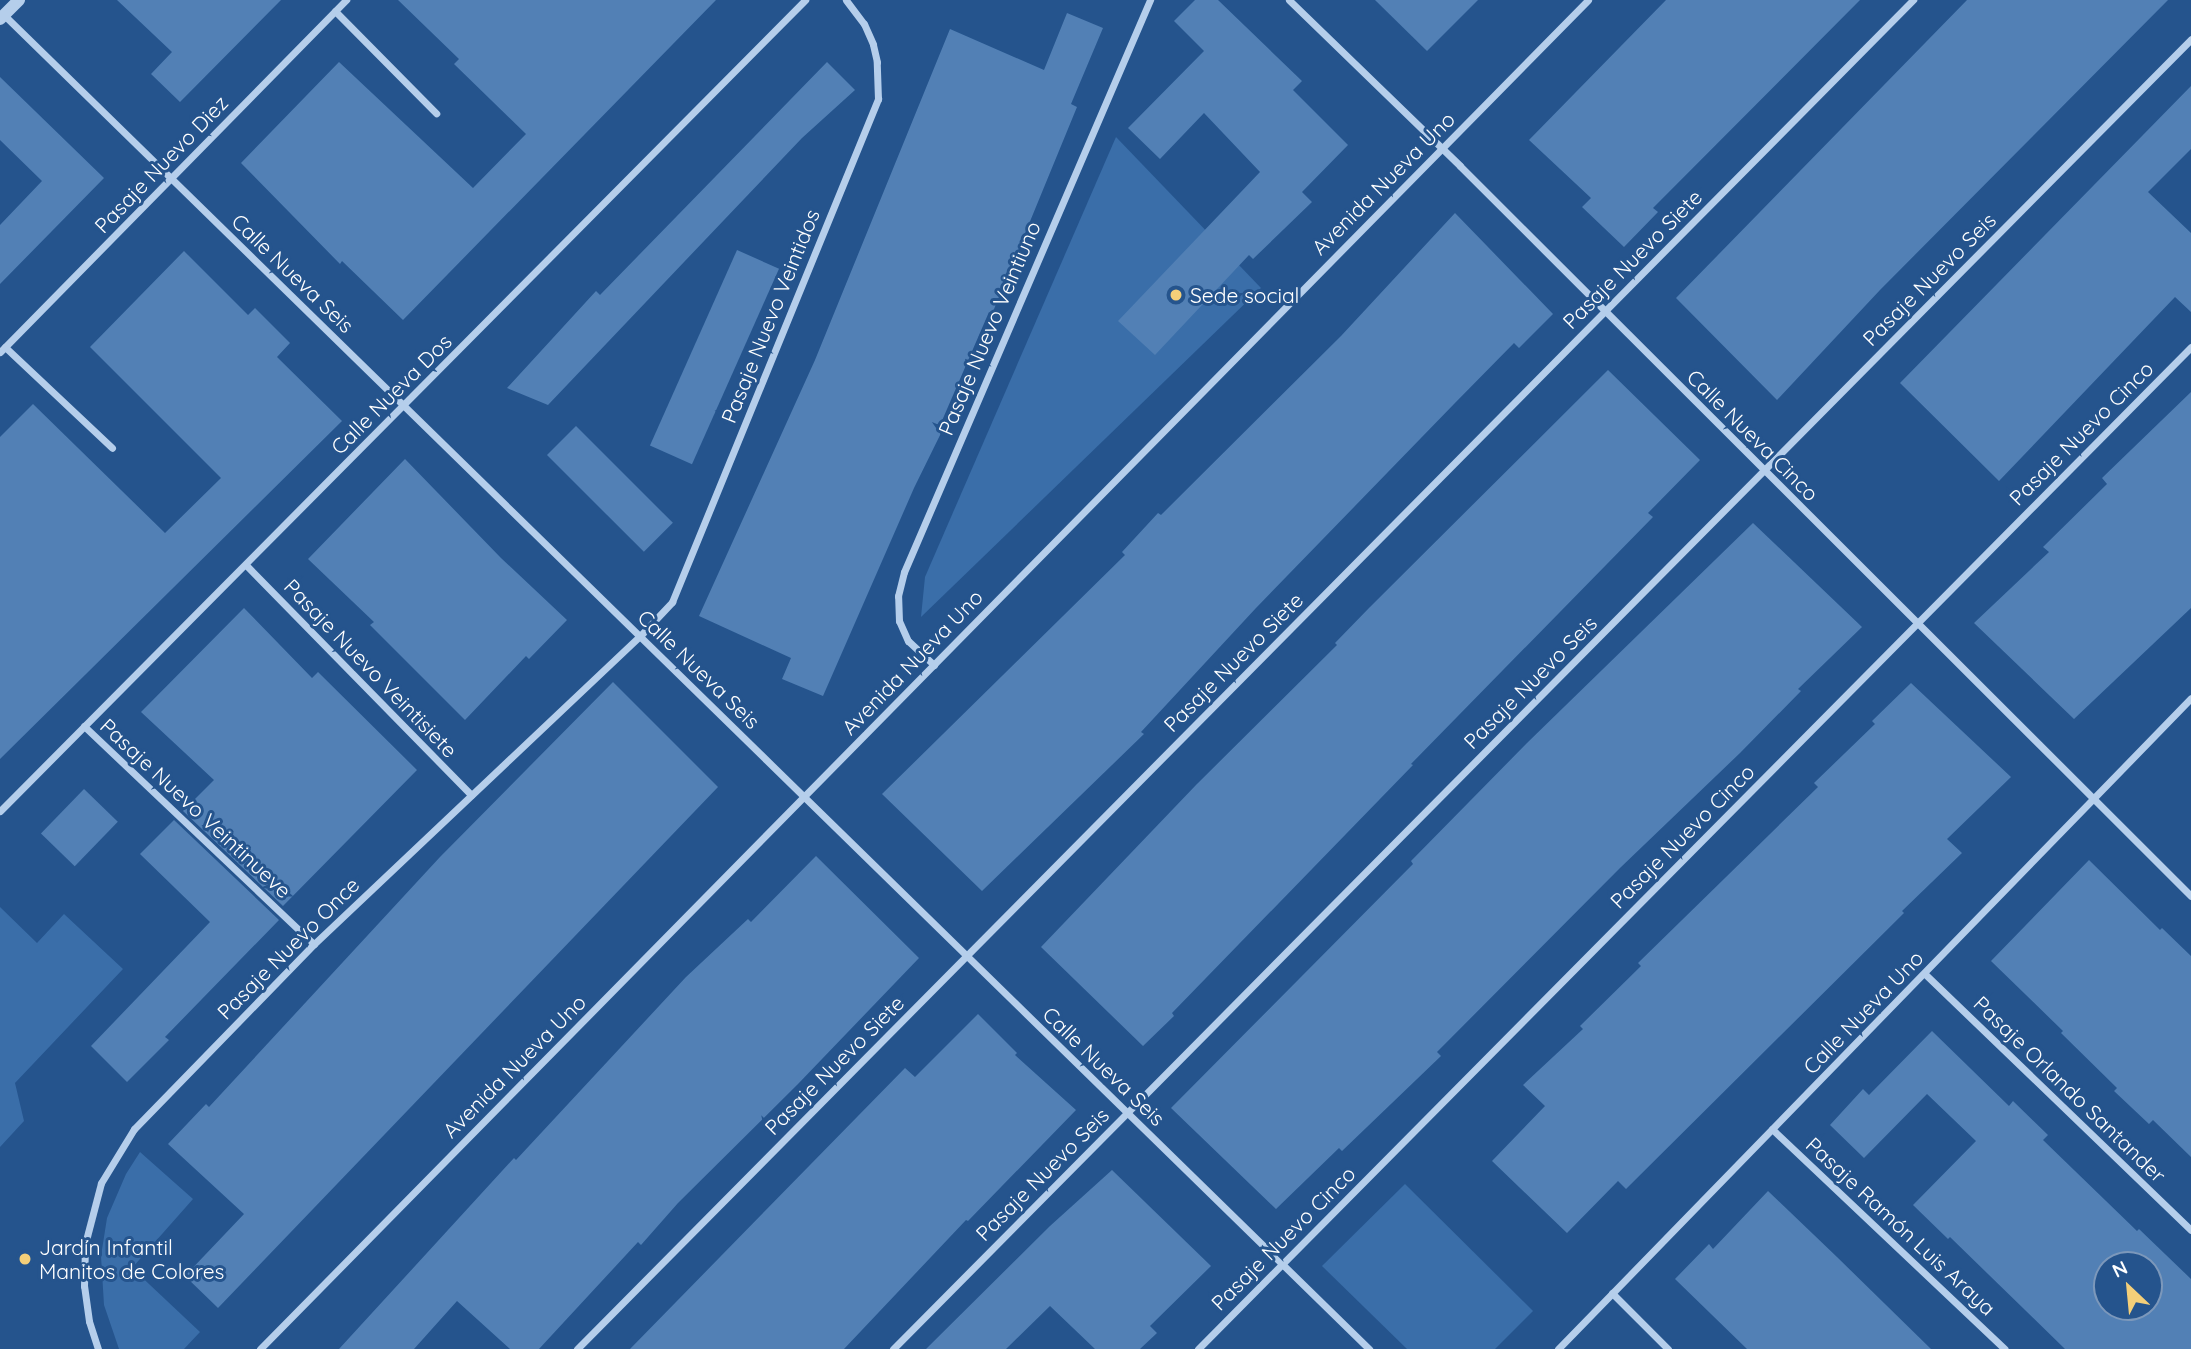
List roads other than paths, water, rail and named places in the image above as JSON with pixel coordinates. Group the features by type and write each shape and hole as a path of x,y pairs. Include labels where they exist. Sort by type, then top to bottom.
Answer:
{"street":[{"path":"2,17 19,0"},
{"name":"Pasaje Nuevo Diez","path":"3,349 346,0"},
{"name":"Calle Nueva Dos","path":"0,811 805,0"},
{"name":"Pasaje Nuevo Veintidos","path":"640,636 672,602 878,99 877,62 873,44 864,24 846,0"},
{"name":"Pasaje Nuevo Veintiuno","path":"934,665 908,641 899,621 898,596 904,572 1150,0"},
{"name":"Calle Nueva Cinco","path":"1289,0 1442,149 2191,896"},
{"name":"Avenida Nueva Uno","path":"260,1349 1588,0"},
{"name":"Pasaje Nuevo Siete","path":"577,1349 1913,0"},
{"path":"335,11 436,113"},
{"name":"Calle Nueva Seis","path":"2,17 171,178 1369,1349"},
{"name":"Pasaje Nuevo Seis","path":"893,1349 2191,39"},
{"name":"Pasaje Nuevo Cinco","path":"1198,1349 2191,347"},
{"path":"3,349 112,449"},
{"name":"Pasaje Nuevo Veintisiete","path":"246,565 471,795"},
{"name":"Pasaje Nuevo Once","path":"98,1349 89,1321 84,1286 85,1244 98,1193 116,1155 134,1129 314,944 640,636"},
{"name":"Calle Nueva Uno","path":"1558,1349 2191,698"},
{"name":"Pasaje Nuevo Veintinueve","path":"85,726 314,944"},
{"name":"Pasaje Orlando Santander","path":"1925,974 2191,1230"},
{"name":"Pasaje Ramón Luis Araya","path":"1772,1129 2005,1349"},
{"path":"1612,1293 1668,1349"}],"place":[{"name":"Sede social","path":"1176,295"},
{"name":"Jardín Infantil Manitos de Colores","path":"25,1259"}]}
